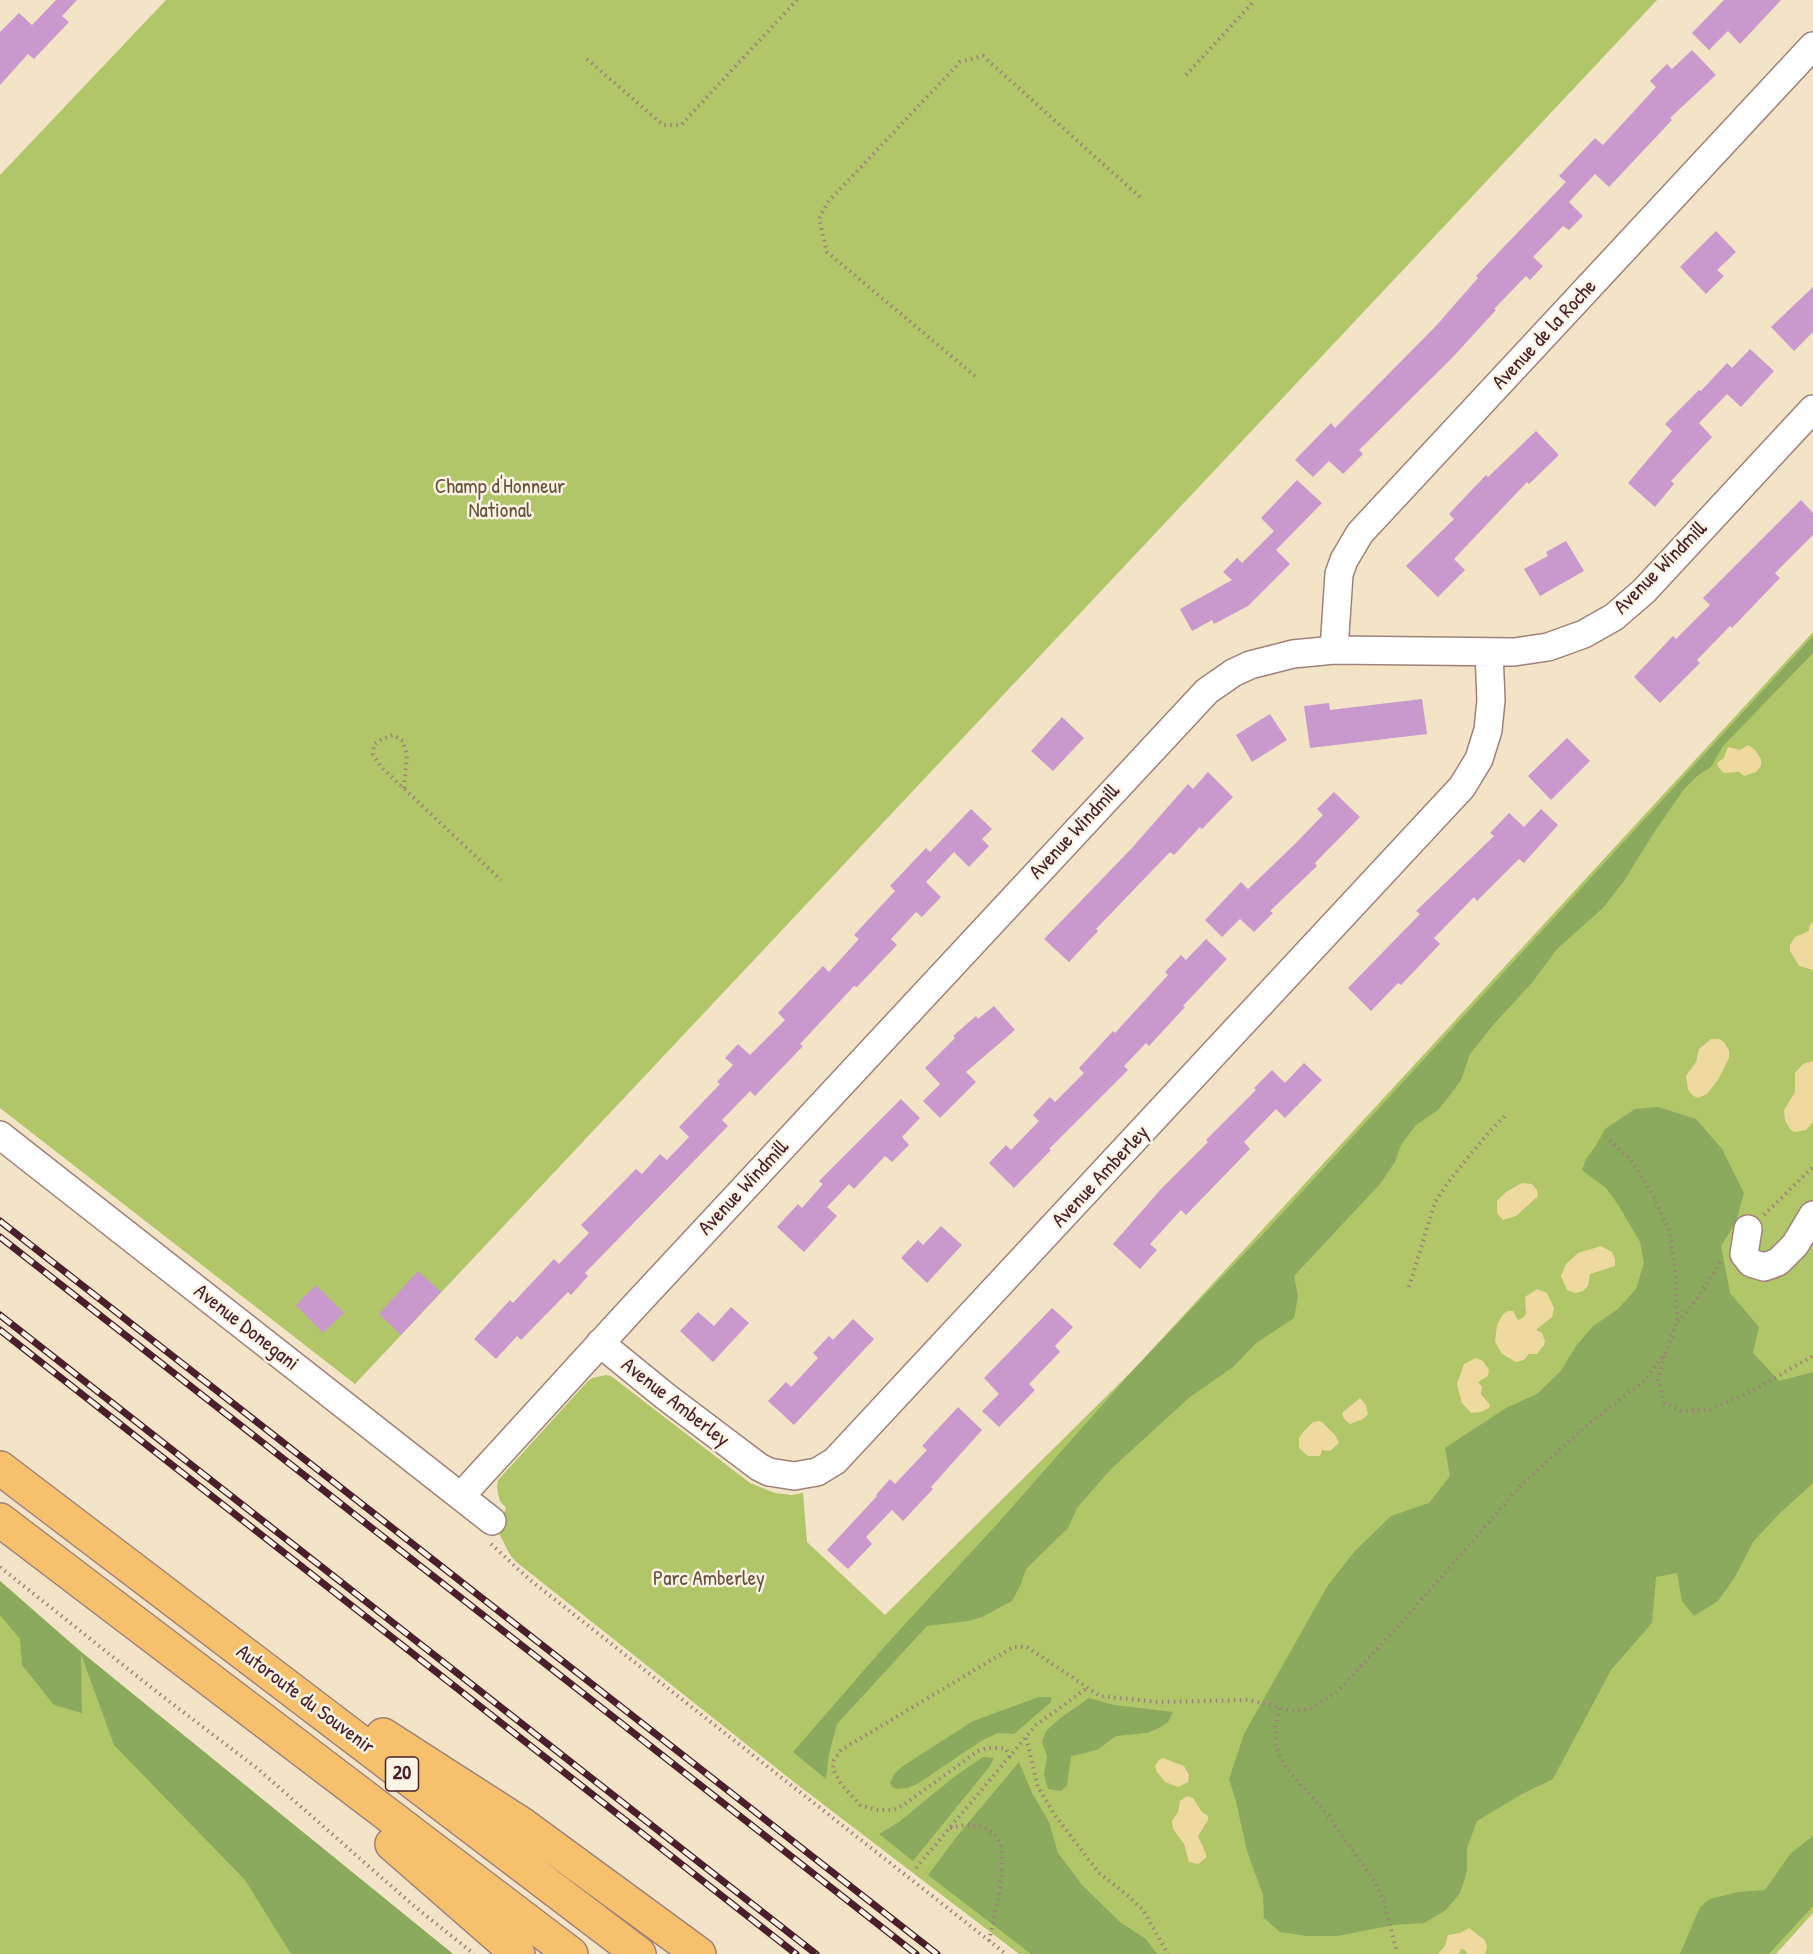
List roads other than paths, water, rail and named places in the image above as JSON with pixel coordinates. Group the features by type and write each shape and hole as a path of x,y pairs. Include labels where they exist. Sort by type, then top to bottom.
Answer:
{"highway":[{"name":"Autoroute du Souvenir","path":"0,1468 639,1954"},
{"name":"Autoroute du Souvenir","path":"0,1520 571,1954"},
{"path":"165,1594 524,1826 699,1954"},
{"path":"179,1656 518,1954"}],"street":[{"name":"Avenue de la Roche","path":"1334,650 1339,574 1344,560 1360,533 1813,46"},
{"name":"Avenue Windmill","path":"461,1496 600,1343 1201,697 1218,683 1250,666 1285,655 1334,650 1489,653 1532,651 1584,634 1614,617 1644,591 1813,409"},
{"name":"Avenue Amberley","path":"600,1343 759,1467 782,1475 805,1475 817,1472 835,1461 1462,787 1479,759 1488,730 1491,700 1489,653"},
{"name":"Avenue Donegani","path":"0,1135 492,1521"},
{"path":"1748,1229 1744,1254 1751,1263 1764,1267 1778,1262 1795,1245 1813,1215"}],"railway":[{"path":"0,1221 937,1954"},
{"path":"0,1237 916,1954"},
{"path":"0,1315 816,1954"},
{"path":"0,1330 796,1954"}],"park label":[{"name":"Champ d'Honneur National","path":"500,499"},
{"name":"Parc Amberley","path":"709,1579"}]}
